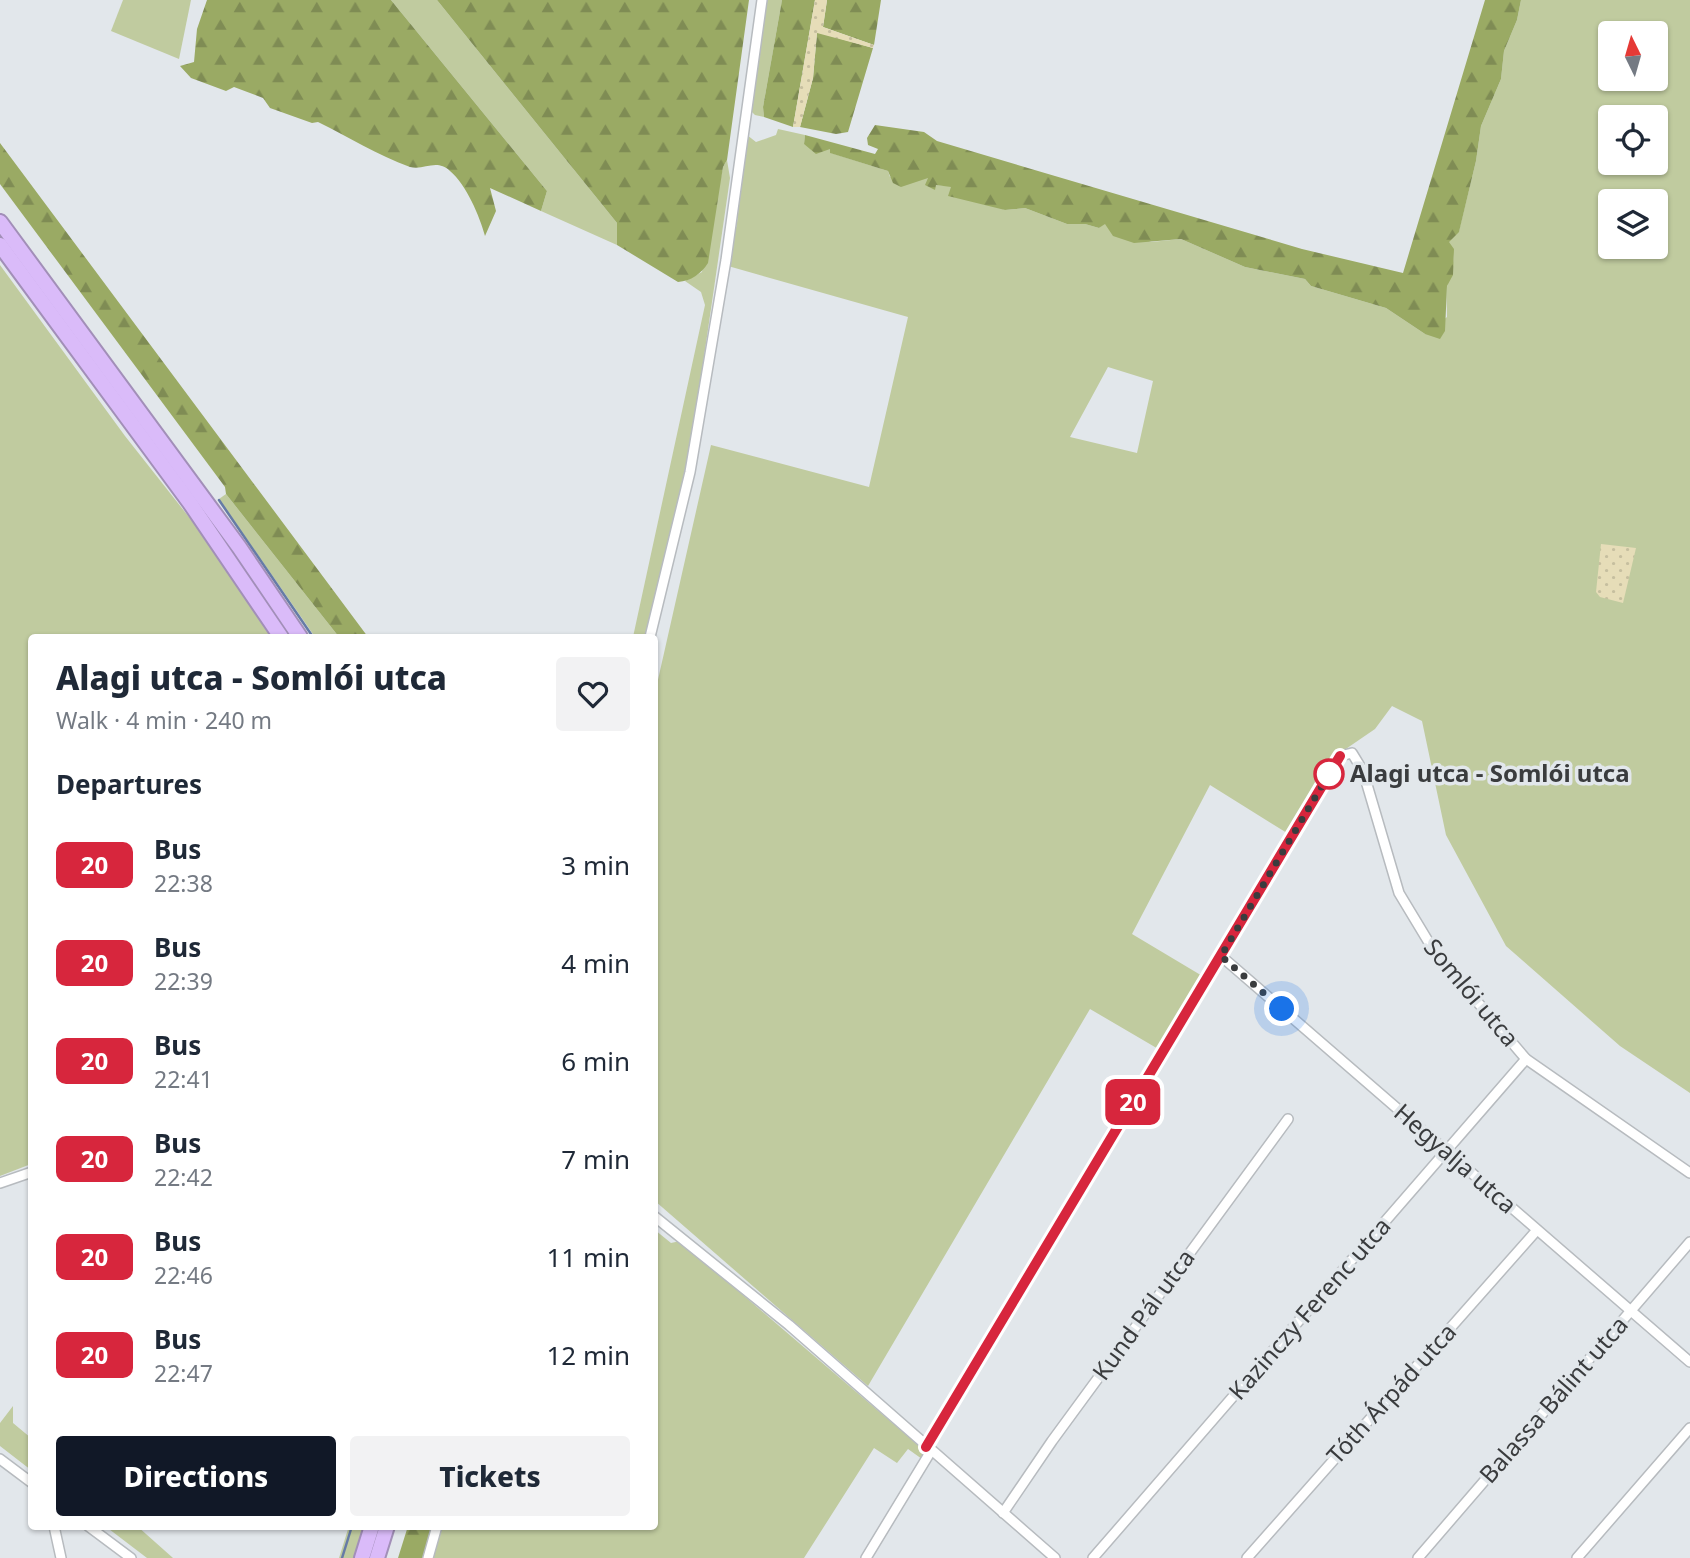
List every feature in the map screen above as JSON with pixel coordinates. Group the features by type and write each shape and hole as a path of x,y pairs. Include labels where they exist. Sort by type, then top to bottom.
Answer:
{"highway":[{"path":"0,222 224,527 298,634"},
{"path":"0,245 190,503 279,634"},
{"path":"362,1558 371,1530"},
{"path":"377,1558 386,1530"}],"street":[{"path":"651,634 692,460 726,260 762,0"},
{"name":"Somlói utca","path":"1221,956 1340,756 1352,753 1363,771 1381,843 1399,893 1411,918 1442,961 1526,1059 1690,1173"},
{"path":"866,1558 1221,956"},
{"name":"Hegyalja utca","path":"1221,956 1690,1362"},
{"name":"Kazinczy Ferenc utca","path":"1093,1558 1526,1059"},
{"name":"Kund Pál utca","path":"1003,1513 1052,1441 1288,1119"},
{"path":"0,1183 28,1173"},
{"path":"658,1219 799,1334 1055,1558"},
{"name":"Tóth Árpád utca","path":"1247,1558 1538,1230"},
{"name":"Balassa Bálint utca","path":"1418,1558 1690,1242"},
{"path":"1577,1558 1690,1428"},
{"path":"0,1459 28,1480"},
{"path":"55,1530 61,1558"},
{"path":"93,1530 131,1558"},
{"path":"428,1558 436,1530"}],"green space":[{"path":"123,0 191,0 179,59 111,31"},
{"path":"207,0 391,0 547,191 541,211 490,188 496,211 485,236 467,192 445,167 410,167 318,122 312,123 270,108 263,98 234,87 226,91 191,78 180,66 194,62 197,29"},
{"path":"391,0 437,0 617,223 617,245 541,211 547,191"},
{"path":"437,0 749,0 727,160 723,167 708,263 702,270 691,278 678,282 617,245 617,223"},
{"path":"766,0 782,0 763,107 764,117 755,115 750,110"},
{"path":"782,0 815,0 793,127 764,117 763,107"},
{"path":"827,0 881,0 874,45 823,27"},
{"path":"1485,0 1521,0 1517,20 1504,51 1501,79 1481,126 1476,161 1459,232 1449,242 1454,249 1453,275 1447,286 1445,331 1440,339 1425,334 1386,308 1311,286 1305,279 1245,267 1181,239 1134,243 1113,236 1105,224 1099,228 1085,224 1067,224 1025,208 1005,210 948,196 951,187 936,185 935,190 925,185 928,178 901,187 893,183 888,171 830,153 830,149 816,154 804,144 805,135 875,154 878,149 868,145 867,138 875,125 924,132 937,141 1302,249 1403,273"},
{"path":"1521,0 1690,0 1690,1093 1620,1046 1506,946 1446,835 1422,721 1392,706 1375,729 1337,755 1287,833 1210,785 1132,934 1204,977 1160,1050 1090,1009 868,1386 658,1204 658,680 711,445 869,487 908,317 728,266 737,223 747,135 756,142 776,135 778,129 805,135 804,144 830,149 831,153 888,171 890,177 929,178 935,190 935,185 952,186 1005,210 1025,208 1067,224 1085,224 1099,228 1105,223 1151,242 1181,239 1245,267 1305,279 1311,286 1386,308 1425,334 1447,317 1447,287 1453,259 1448,242 1459,231 1476,161 1481,126 1501,79 1504,51 1517,20","holes":["1108,367 1153,381 1137,453 1070,437"]},
{"path":"817,32 873,48 848,132 836,134 800,127 813,78"},
{"path":"0,143 366,634 337,634 226,494 225,487 0,184"},
{"path":"727,160 730,178 687,474 649,634 634,634 705,305 701,292 685,281 702,272 723,167"},
{"path":"0,265 125,436 256,602 276,634 28,634 28,1165 0,1176"},
{"path":"226,494 337,634 313,634 219,499"},
{"path":"658,1232 671,1243 680,1241 924,1450 922,1459 908,1449 897,1463 874,1448 804,1558 423,1558 432,1530 658,1530"},
{"path":"13,1406 13,1423 28,1436 28,1468 0,1446 0,1423"},
{"path":"110,1530 142,1530 173,1558 147,1558"},
{"path":"348,1530 363,1530 355,1558 339,1558"},
{"path":"407,1530 432,1530 423,1558 398,1558"}],"sand":[{"path":"815,0 827,0 823,27 874,45 873,48 817,33 813,78 800,127 793,127"},
{"path":"1601,544 1636,548 1623,603 1600,597 1596,592"}],"waterway":[{"path":"219,500 311,634"},
{"path":"342,1558 351,1530"}],"bus line":[{"name":"20","path":"926,1447 1340,756"}],"place":[{"name":"Alagi utca - Somlói utca","path":"1329,774"}],"route":[{"path":"1282,1009 1221,956 1329,774"}]}
